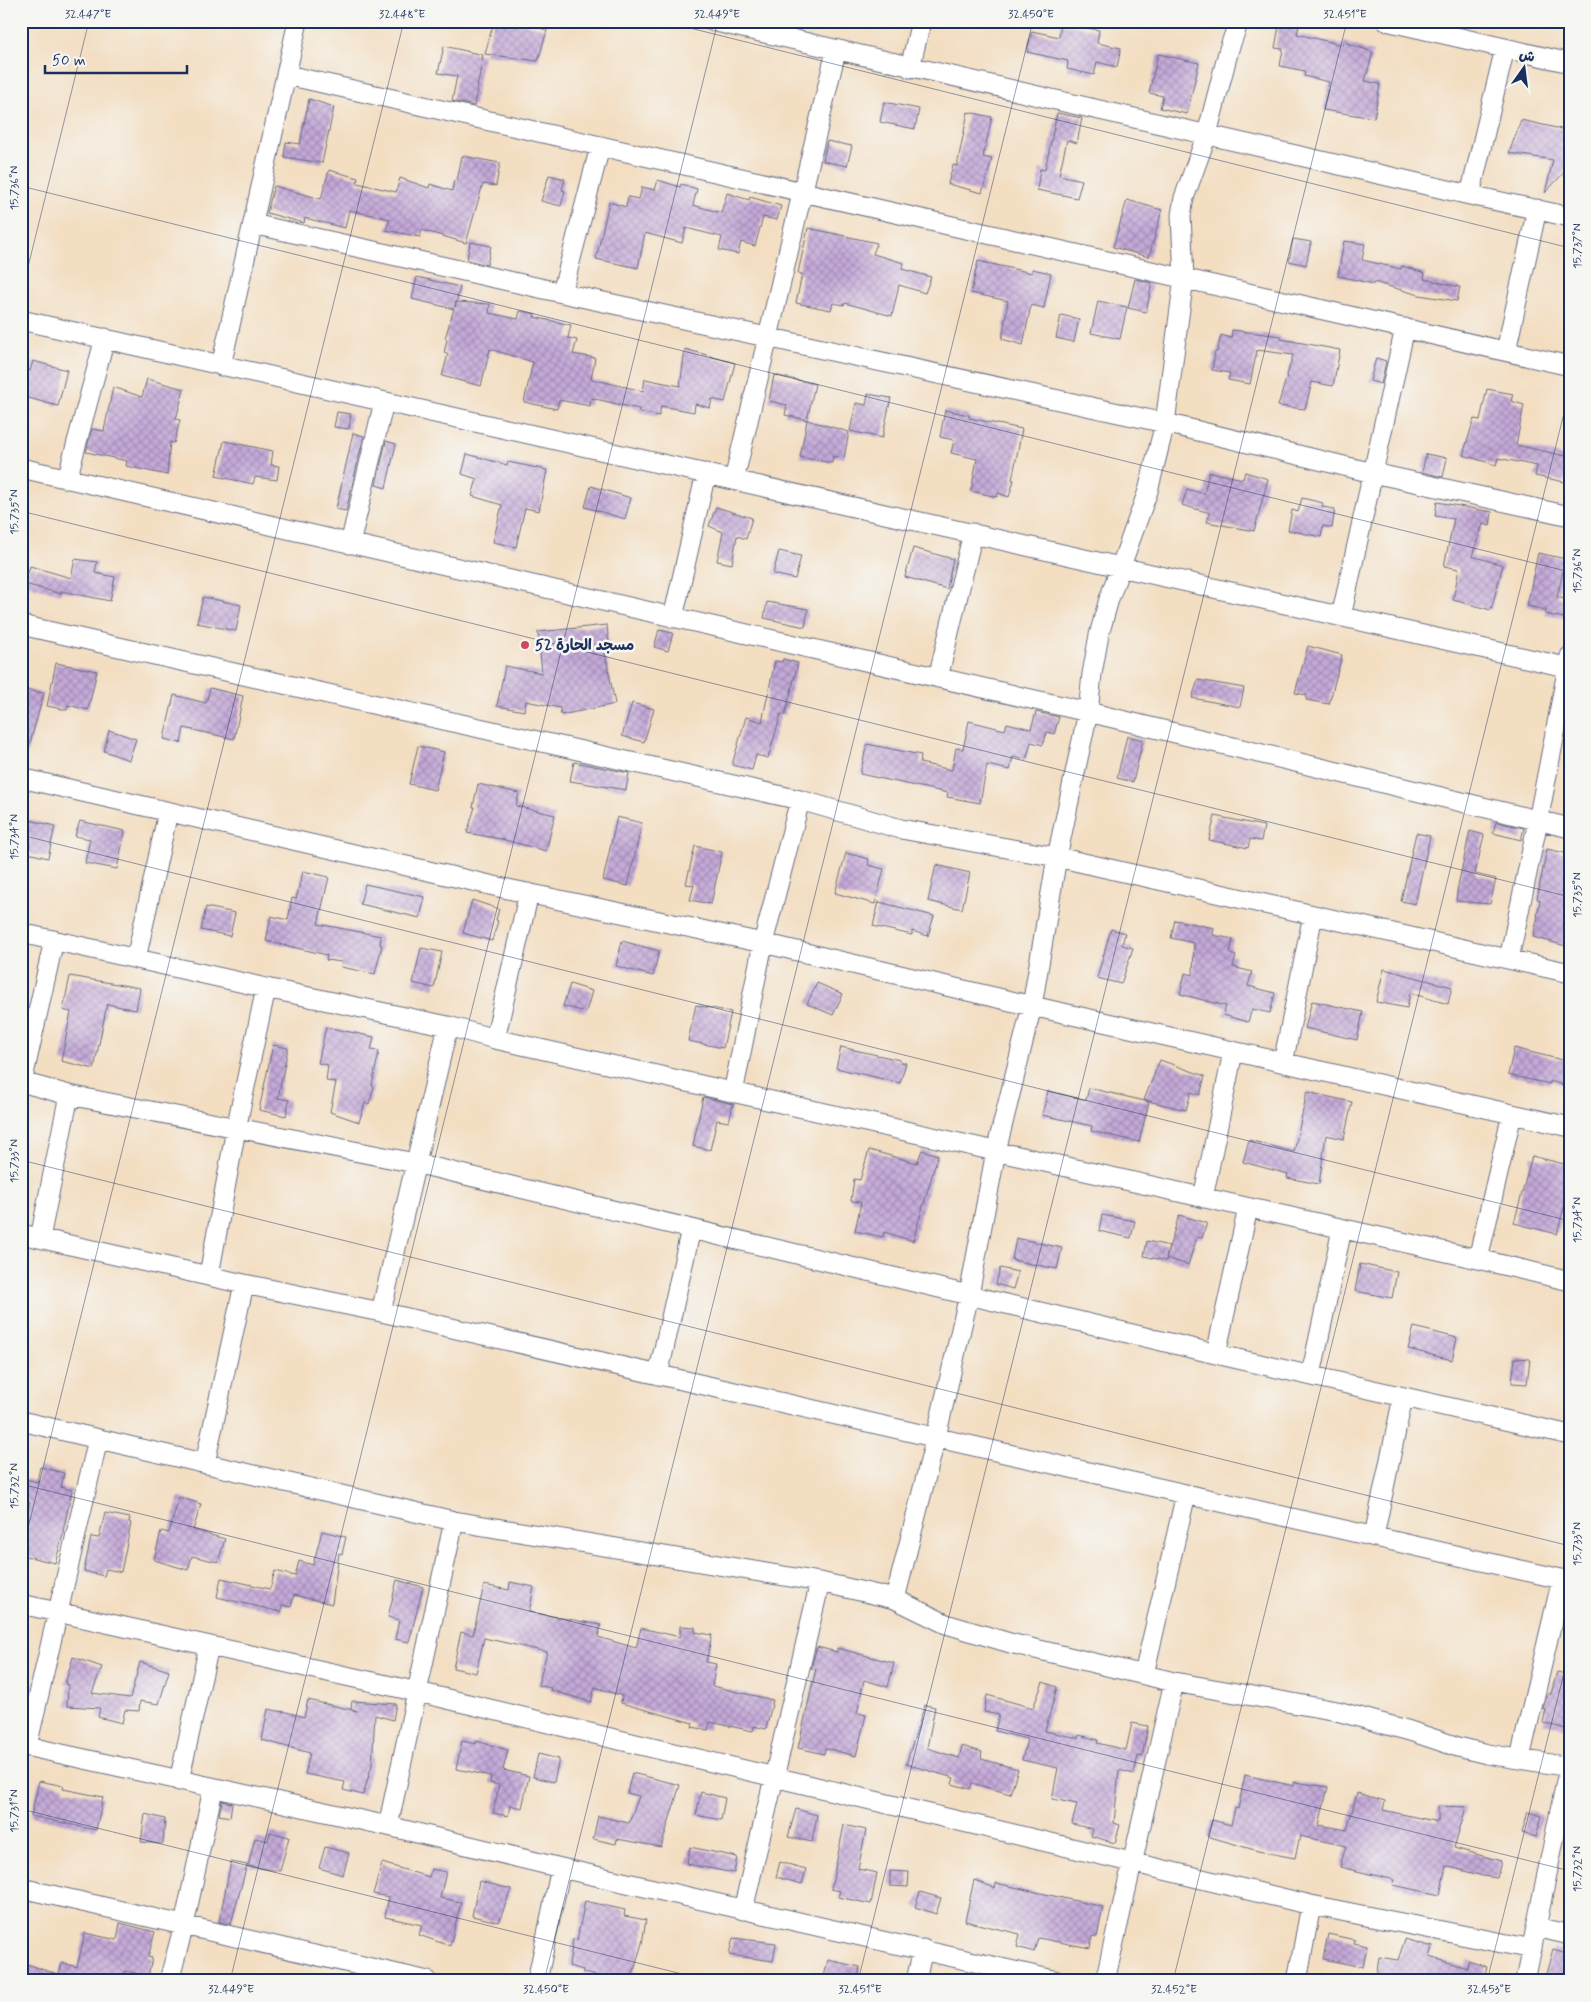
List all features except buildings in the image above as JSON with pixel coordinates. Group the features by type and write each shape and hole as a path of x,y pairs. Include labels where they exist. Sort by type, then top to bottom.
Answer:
{"street":[{"path":"222,366 298,21"},
{"path":"712,21 1470,196 1570,217"},
{"path":"910,68 921,21"},
{"path":"894,1599 936,1437 969,1295 996,1151 1032,1006 1057,856 1088,712 1099,635 1109,599 1148,491 1165,423 1184,278 1180,215 1239,21"},
{"path":"1386,21 1570,63"},
{"path":"1470,196 1505,48"},
{"path":"734,480 836,51"},
{"path":"287,75 1570,366"},
{"path":"562,293 600,147"},
{"path":"1506,351 1537,209"},
{"path":"253,224 562,293 1165,423 1373,473 1570,516"},
{"path":"21,320 1122,566 1340,617 1569,664 1509,959"},
{"path":"1340,617 1405,328"},
{"path":"66,479 104,338"},
{"path":"350,544 384,402"},
{"path":"21,468 1088,712 1570,828"},
{"path":"673,618 706,473"},
{"path":"938,678 973,533"},
{"path":"21,625 800,800 901,829 1057,856 1570,973"},
{"path":"21,778 1570,1127"},
{"path":"733,1093 763,944 800,800"},
{"path":"136,959 168,812"},
{"path":"495,1039 529,893"},
{"path":"1283,1063 1313,915"},
{"path":"21,933 266,988 448,1026 495,1039 1570,1281"},
{"path":"54,940 22,1082 69,1094 236,1129 415,1163 1216,1354 1570,1435"},
{"path":"210,1275 236,1129 266,988"},
{"path":"381,1312 448,1026"},
{"path":"1202,1198 1233,1052"},
{"path":"40,1238 69,1094"},
{"path":"1478,1259 1512,1114"},
{"path":"1216,1354 1248,1208"},
{"path":"658,1374 691,1229"},
{"path":"1311,1375 1342,1229"},
{"path":"21,1234 658,1374 1566,1580 1520,1758"},
{"path":"205,1463 244,1284"},
{"path":"1374,1536 1403,1397"},
{"path":"21,1421 454,1521 820,1582 894,1599 946,1624 1010,1643 1174,1682 1337,1711 1488,1754 1570,1767 1525,1981"},
{"path":"98,1439 58,1612 24,1746 388,1826 561,1868 1058,1981"},
{"path":"1144,1674 1186,1494"},
{"path":"388,1826 454,1521"},
{"path":"743,1910 820,1582"},
{"path":"21,1604 418,1692 1311,1905 1532,1949"},
{"path":"178,1781 209,1646"},
{"path":"1105,1981 1174,1682"},
{"path":"169,1981 184,1925 213,1789"},
{"path":"537,1981 561,1868"},
{"path":"21,1888 184,1925 363,1974 428,1981"},
{"path":"1297,1981 1311,1905"},
{"path":"1536,1927 1570,1935"},
{"path":"916,1981 923,1950"}],"place":[{"name":"مسجد الحارة 52","path":"525,645"}]}
